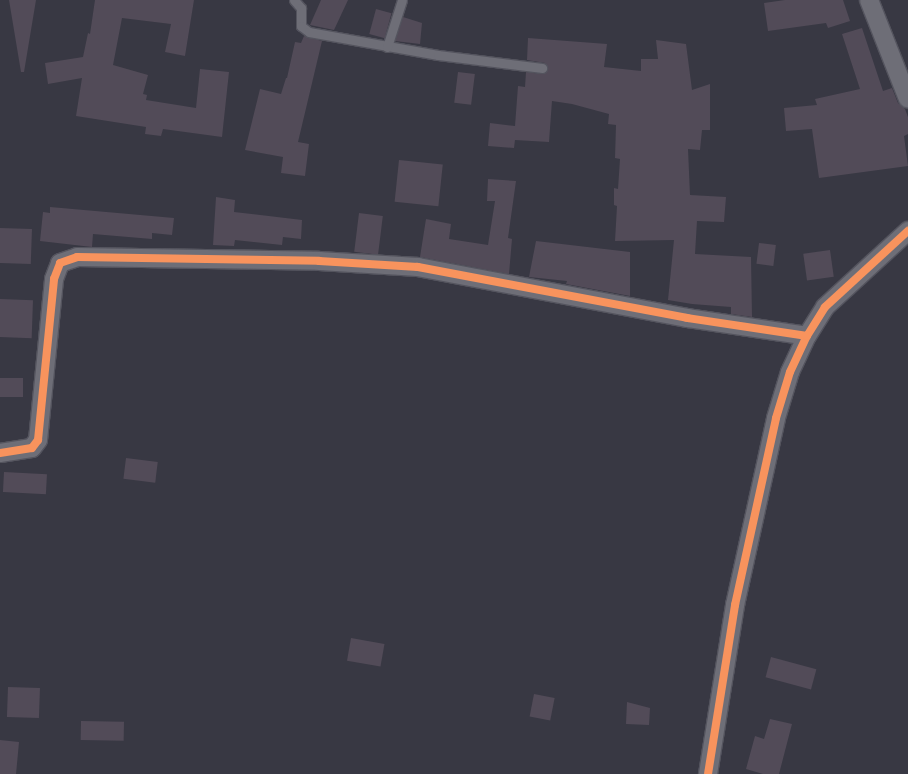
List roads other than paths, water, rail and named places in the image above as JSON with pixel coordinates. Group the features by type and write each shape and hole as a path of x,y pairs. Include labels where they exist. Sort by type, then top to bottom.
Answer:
{"street":[{"path":"870,0 908,99"},
{"path":"708,774 736,605 760,488 790,372 807,336 825,307 908,231"},
{"path":"0,453 32,448 38,440 54,279 60,263 77,258 319,261 418,267 687,318 807,336"}],"lane":[{"path":"294,0 301,8 302,26 308,32 483,62 542,68"},
{"path":"387,47 402,0"}]}
